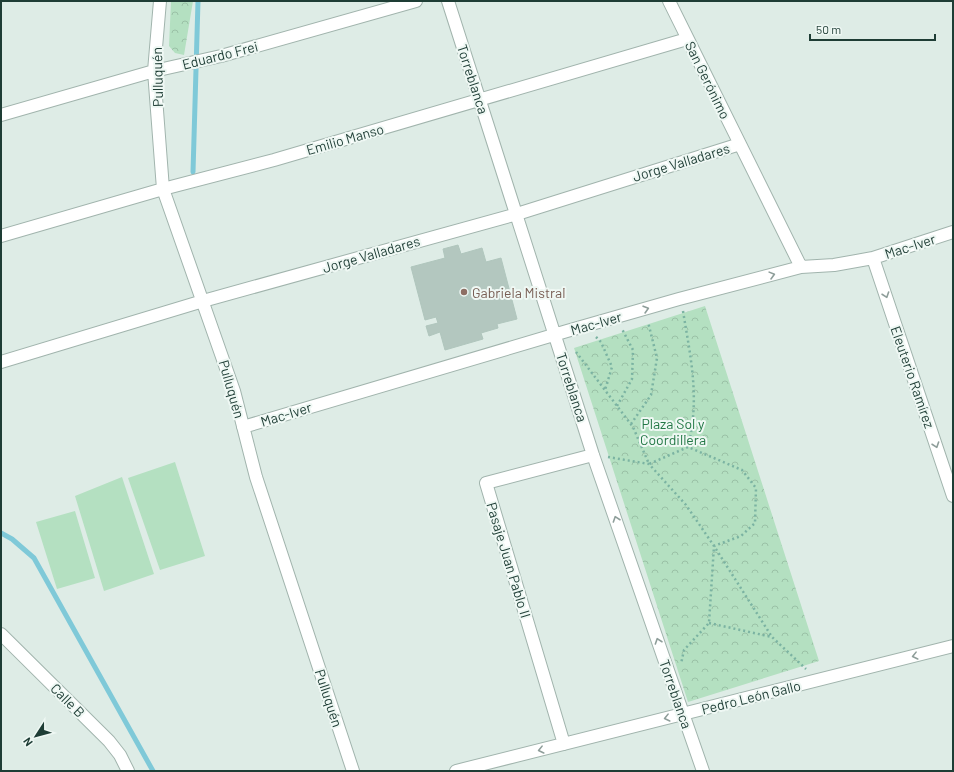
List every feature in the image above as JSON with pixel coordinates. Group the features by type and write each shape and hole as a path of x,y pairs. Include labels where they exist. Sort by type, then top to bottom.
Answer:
{"street":[{"name":"Pulluquén","path":"160,1 154,71 163,190 234,391 256,477 353,771"},
{"name":"Eduardo Frei","path":"1,115 154,71 221,56 416,1"},
{"name":"Torreblanca","path":"448,1 593,455 703,771"},
{"name":"San Gerónimo","path":"669,1 801,267"},
{"name":"Emilio Manso","path":"1,236 274,160 687,38"},
{"name":"Jorge Valladares","path":"1,362 203,301 517,214 740,144"},
{"name":"Mac-Iver","path":"243,427 679,300 801,267 834,265 873,258 953,232"},
{"name":"Eleuterio Ramírez","path":"873,258 953,496"},
{"name":"Pasaje Juan Pablo II","path":"564,744 486,483 593,455"},
{"name":"Calle B","path":"1,634 109,741 120,755 128,771"},
{"name":"Pedro León Gallo","path":"456,771 953,646"}],"path":[{"path":"679,300 683,311 695,386 692,427 688,447"},
{"path":"631,424 651,395 657,358 646,318"},
{"path":"617,406 632,379 633,350 619,324"},
{"path":"593,335 601,342 612,367 605,391"},
{"path":"582,361 631,424 649,464 686,505 772,637 810,672 829,678"},
{"path":"593,455 649,464 688,447 742,470 756,488 755,523 740,536 714,546"},
{"path":"684,650 709,623 714,546"},
{"path":"709,623 772,637"}],"green space":[{"path":"171,1 193,1 184,55 175,53 169,46"},
{"name":"Plaza Sol y Coordillera","path":"705,306 819,661 688,702 574,348"},
{"path":"175,462 205,556 160,570 128,478"},
{"path":"122,477 154,574 104,591 75,496"},
{"path":"75,511 95,578 57,589 36,522"}],"building":[{"name":"Gabriela Mistral","path":"458,245 461,254 482,248 486,262 501,258 517,319 497,324 498,328 481,333 483,339 445,350 440,332 429,336 426,326 438,323 436,317 425,320 411,267 445,258 443,249"}],"waterway":[{"path":"193,172 198,1"},
{"path":"1,533 12,539 34,558 153,771"}],"place":[{"name":"Gabriela Mistral","path":"464,292"}]}
